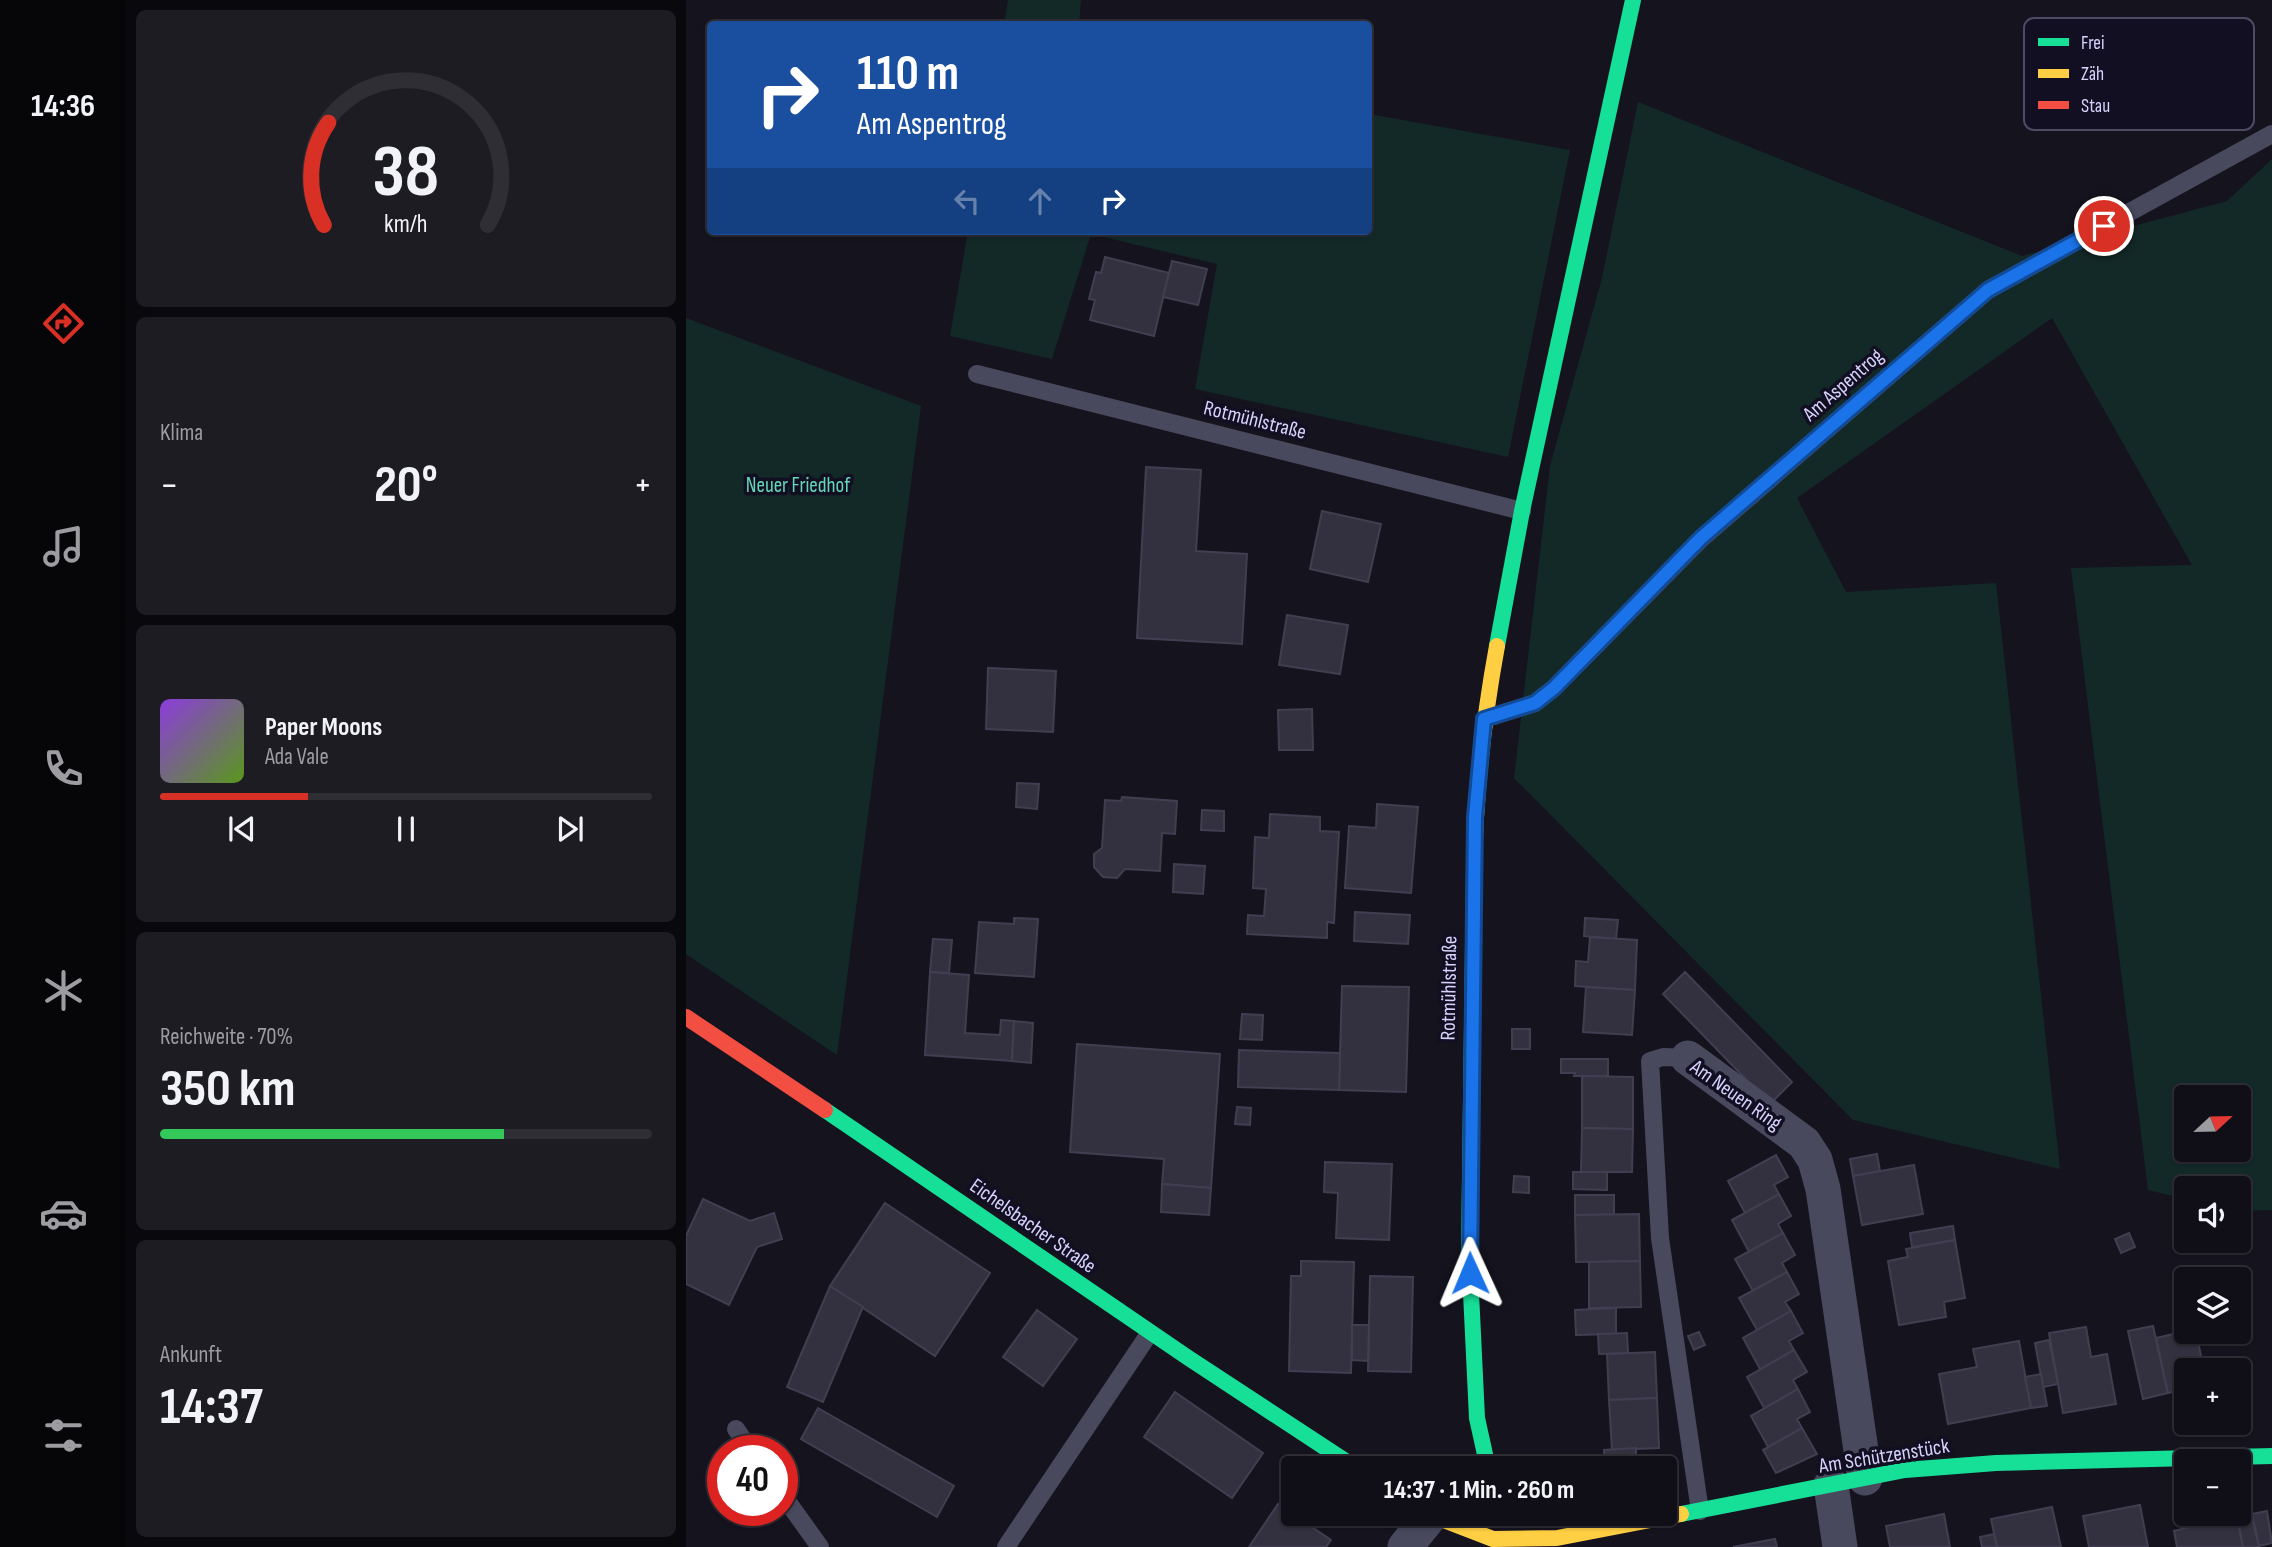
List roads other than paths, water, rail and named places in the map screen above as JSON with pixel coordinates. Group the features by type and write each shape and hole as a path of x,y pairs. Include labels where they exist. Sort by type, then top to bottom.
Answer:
{"street":[{"name":"Rotmühlstraße","path":"1486,1456 1477,1418 1469,1251 1475,817 1484,719 1522,511 1633,0"},
{"name":"Eichelsbacher Straße","path":"686,1017 842,1118 1149,1334 1337,1456"},
{"name":"Am Neuen Ring","path":"1688,1058 1804,1143 1815,1160 1823,1189 1865,1478"},
{"name":"Am Schützenstück","path":"1508,1538 1557,1538 1905,1470 1996,1462 2272,1456"},
{"path":"1832,1485 1840,1547"},
{"path":"1405,1547 1421,1526"},
{"path":"1455,1526 1479,1536 1508,1538"}],"lane":[{"name":"Am Aspentrog","path":"1484,719 1535,703 1554,688 1701,538 1988,290 2272,134"},
{"name":"Rotmühlstraße","path":"977,374 1522,511"},
{"name":"Am Neuen Ring","path":"1688,1058 1663,1057 1650,1061 1660,1238 1700,1511"},
{"path":"1006,1547 1149,1334"},
{"path":"736,1429 740,1435"},
{"path":"798,1516 820,1547"}],"park label":[{"name":"Neuer Friedhof","path":"798,485"}]}
